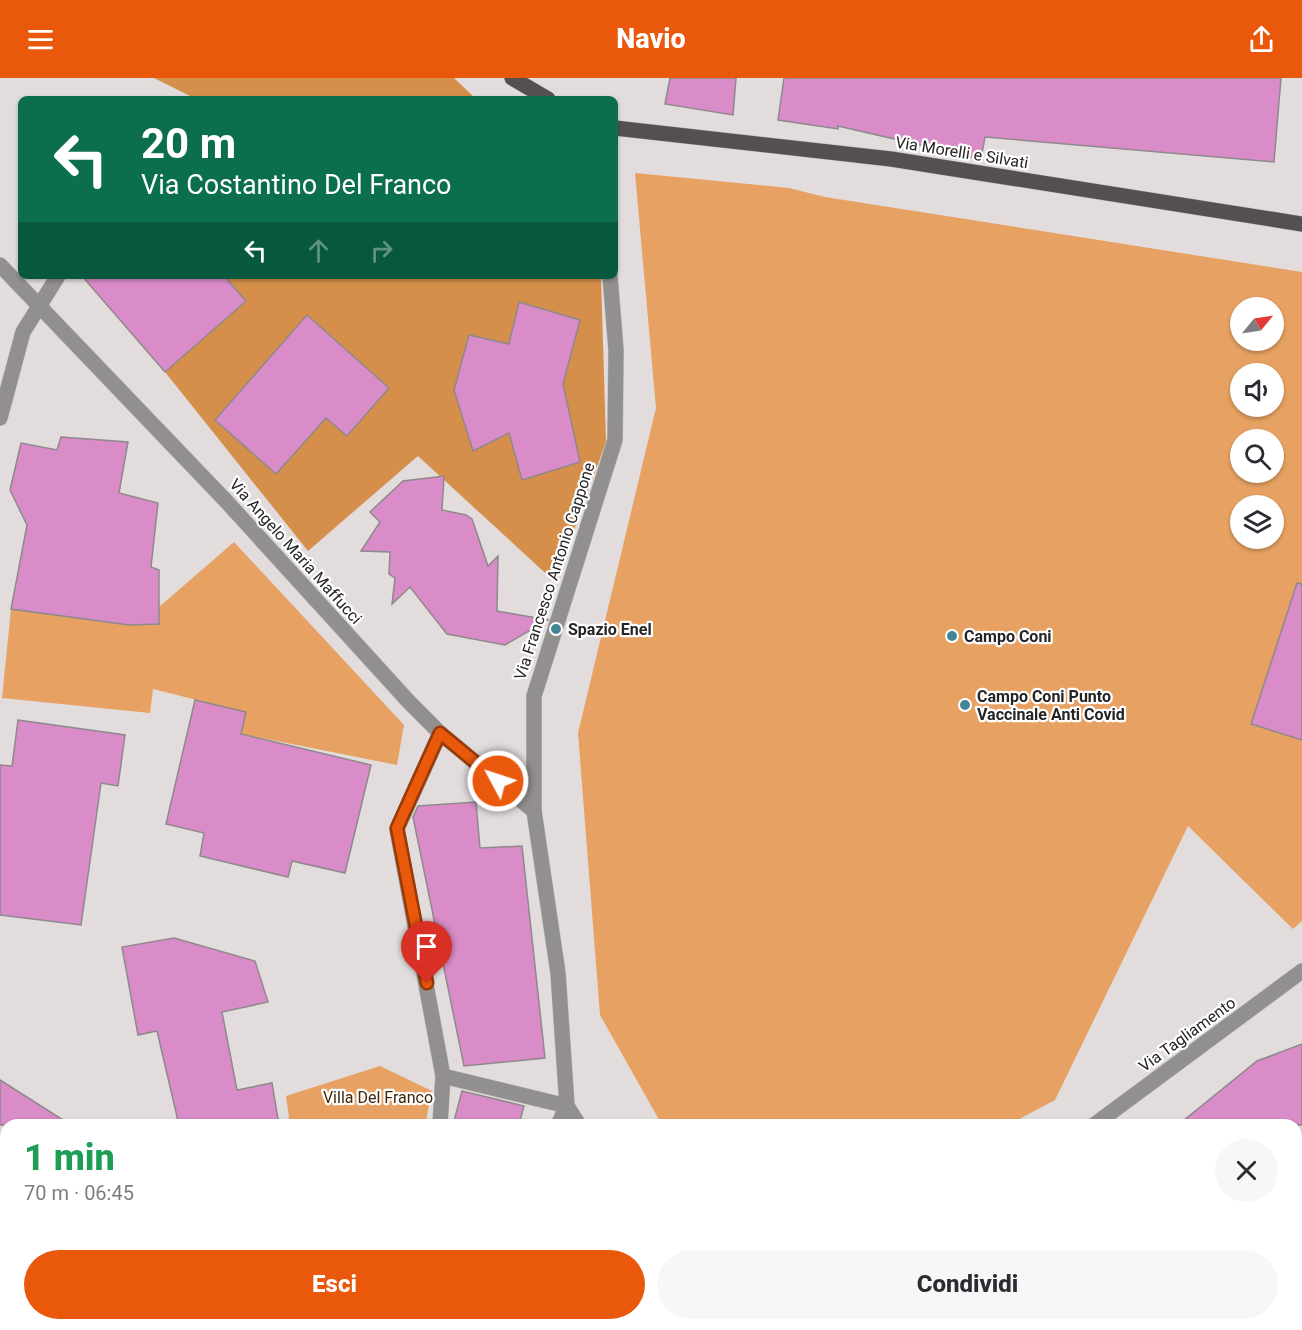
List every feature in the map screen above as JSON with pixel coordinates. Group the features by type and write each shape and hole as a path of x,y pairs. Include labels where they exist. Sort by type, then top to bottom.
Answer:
{"main road":[{"path":"512,78 543,96"},
{"name":"Via Morelli e Silvati","path":"618,128 891,159 1302,224"}],"street":[{"name":"Via Angelo Maria Maffucci","path":"0,265 226,501 409,702 440,733 534,811"},
{"path":"0,418 23,332 56,279"},
{"name":"Via Francesco Antonio Cappone","path":"561,1119 567,1106 558,973 534,811 534,696 615,440 616,350 610,279"},
{"path":"440,733 397,828 443,1076 440,1119"},
{"name":"Via Tagliamento","path":"1102,1119 1302,971"},
{"path":"443,1076 567,1106 575,1119"}],"green space":[{"name":"Campo Coni","path":"635,173 789,188 825,197 1302,272 1302,921 1293,929 1188,826 1055,1100 1019,1119 659,1119 600,1015 578,733 656,408"},
{"path":"234,542 404,725 397,765 241,734 245,712 153,689 150,713 2,698 11,609 158,624 159,607"},
{"name":"Villa Del Franco","path":"380,1066 432,1091 426,1119 289,1119 286,1096"}],"shaded area":[{"path":"154,78 454,78 473,96 190,96"},
{"path":"227,279 601,279 606,442 555,582 418,456 308,551 165,372 246,301"}],"building":[{"path":"670,78 736,78 733,115 665,104"},
{"path":"784,78 1281,78 1274,162 985,137 981,159 838,126 838,129 778,120"},
{"path":"85,279 227,279 246,301 165,372"},
{"path":"519,302 580,320 563,384 580,462 522,480 509,433 473,451 454,390 469,335 509,344"},
{"path":"307,315 389,388 347,436 326,418 276,474 215,420"},
{"path":"61,437 128,442 119,493 158,503 151,567 159,570 159,624 129,625 11,609 27,525 10,490 21,443 57,450"},
{"path":"444,476 442,510 466,515 472,519 488,566 498,556 497,611 548,620 505,645 447,634 410,587 392,604 395,578 389,574 390,552 361,551 380,522 370,512 403,481"},
{"path":"1297,583 1302,584 1302,740 1251,724"},
{"path":"195,700 246,712 241,734 371,765 345,873 292,861 288,877 200,856 204,833 166,824"},
{"path":"18,720 125,735 118,786 101,783 81,925 0,915 0,765 12,766"},
{"path":"476,802 480,848 522,846 545,1058 464,1066 413,817 418,806"},
{"path":"174,938 255,961 268,1002 222,1012 237,1090 272,1083 278,1119 178,1119 157,1031 138,1035 122,947"},
{"path":"1302,1044 1302,1119 1185,1119 1257,1061"},
{"path":"0,1080 62,1119 0,1119"},
{"path":"462,1091 524,1106 521,1119 455,1119"}],"place":[{"name":"Spazio Enel","path":"556,629"},
{"name":"Campo Coni","path":"952,636"},
{"name":"Campo Coni Punto Vaccinale Anti Covid","path":"965,705"}],"route":[{"path":"427,983 397,828 413,788 440,733 498,781"}]}
